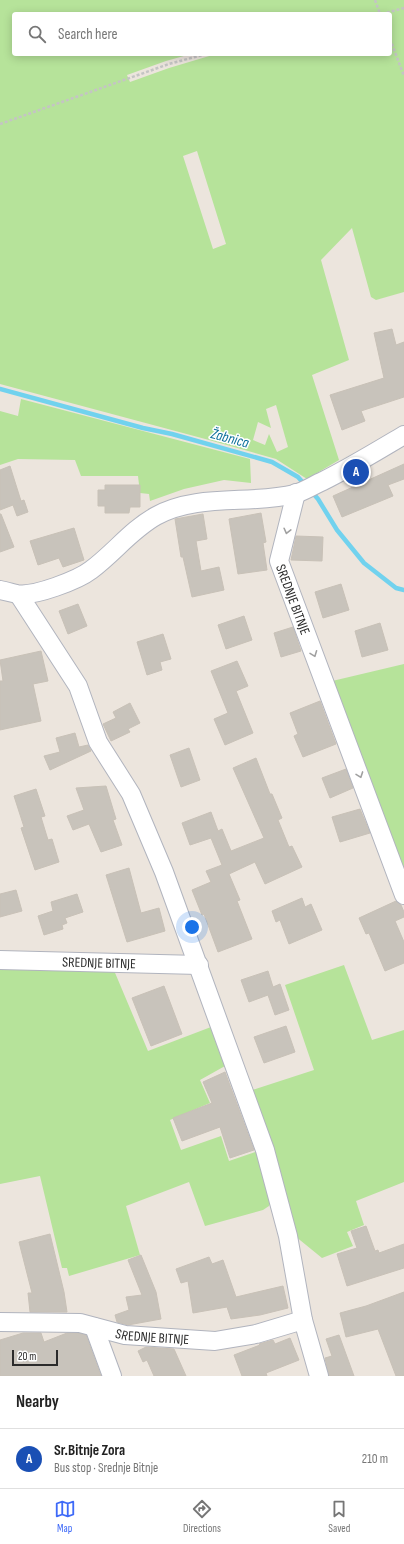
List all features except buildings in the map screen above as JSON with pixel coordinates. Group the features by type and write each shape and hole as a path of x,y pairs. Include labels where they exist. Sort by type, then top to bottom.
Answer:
{"street":[{"path":"0,590 19,595 41,592 71,581 90,571 138,528 156,516 173,509 206,503 268,498 296,493 339,474 404,435"},
{"name":"SREDNJE BITNJE","path":"296,493 279,561 404,895"},
{"path":"19,595 78,686 98,742 131,794 164,872 265,1150 288,1236 303,1320 319,1376"},
{"name":"SREDNJE BITNJE","path":"0,960 199,965"},
{"name":"SREDNJE BITNJE","path":"0,1322 50,1324 80,1323 125,1335 215,1341 256,1334 303,1320"},
{"path":"94,1327 112,1376"}],"path":[{"path":"375,0 380,12"},
{"path":"389,12 404,8"},
{"path":"392,44 404,76"},
{"path":"0,124 169,64 199,56"}],"green space":[{"path":"0,0 404,0 404,292 376,300 371,297 352,228 321,260 349,360 312,375 339,460 307,479 276,459 0,384","holes":["197,151 226,244 213,249 183,156","276,405 288,447 277,452 269,434 265,445 253,440 258,422 271,428 266,409"]},
{"path":"21,399 250,459 251,483 224,480 184,489 150,501 149,494 140,493 138,476 81,476 75,460 18,459 0,465 0,411 18,416"},
{"path":"404,664 404,882 328,682"},
{"path":"344,965 372,1040 404,1030 404,1182 356,1201 364,1225 347,1232 353,1246 322,1258 295,1236 249,1091 314,1070 285,985"},
{"path":"0,966 113,968 148,1051 211,1027 225,1066 200,1080 210,1103 170,1120 181,1150 221,1136 229,1161 258,1151 272,1199 269,1206 263,1210 205,1226 189,1182 126,1206 140,1255 69,1276 67,1268 62,1268 40,1176 0,1184"}],"waterway":[{"name":"Žabnica","path":"0,389 272,462 298,477 306,486"},
{"name":"Žabnica","path":"311,491 318,499 337,530 364,563 396,588 404,590"}],"place":[{"name":"Sr.Bitnje Zora","path":"356,472"}]}
